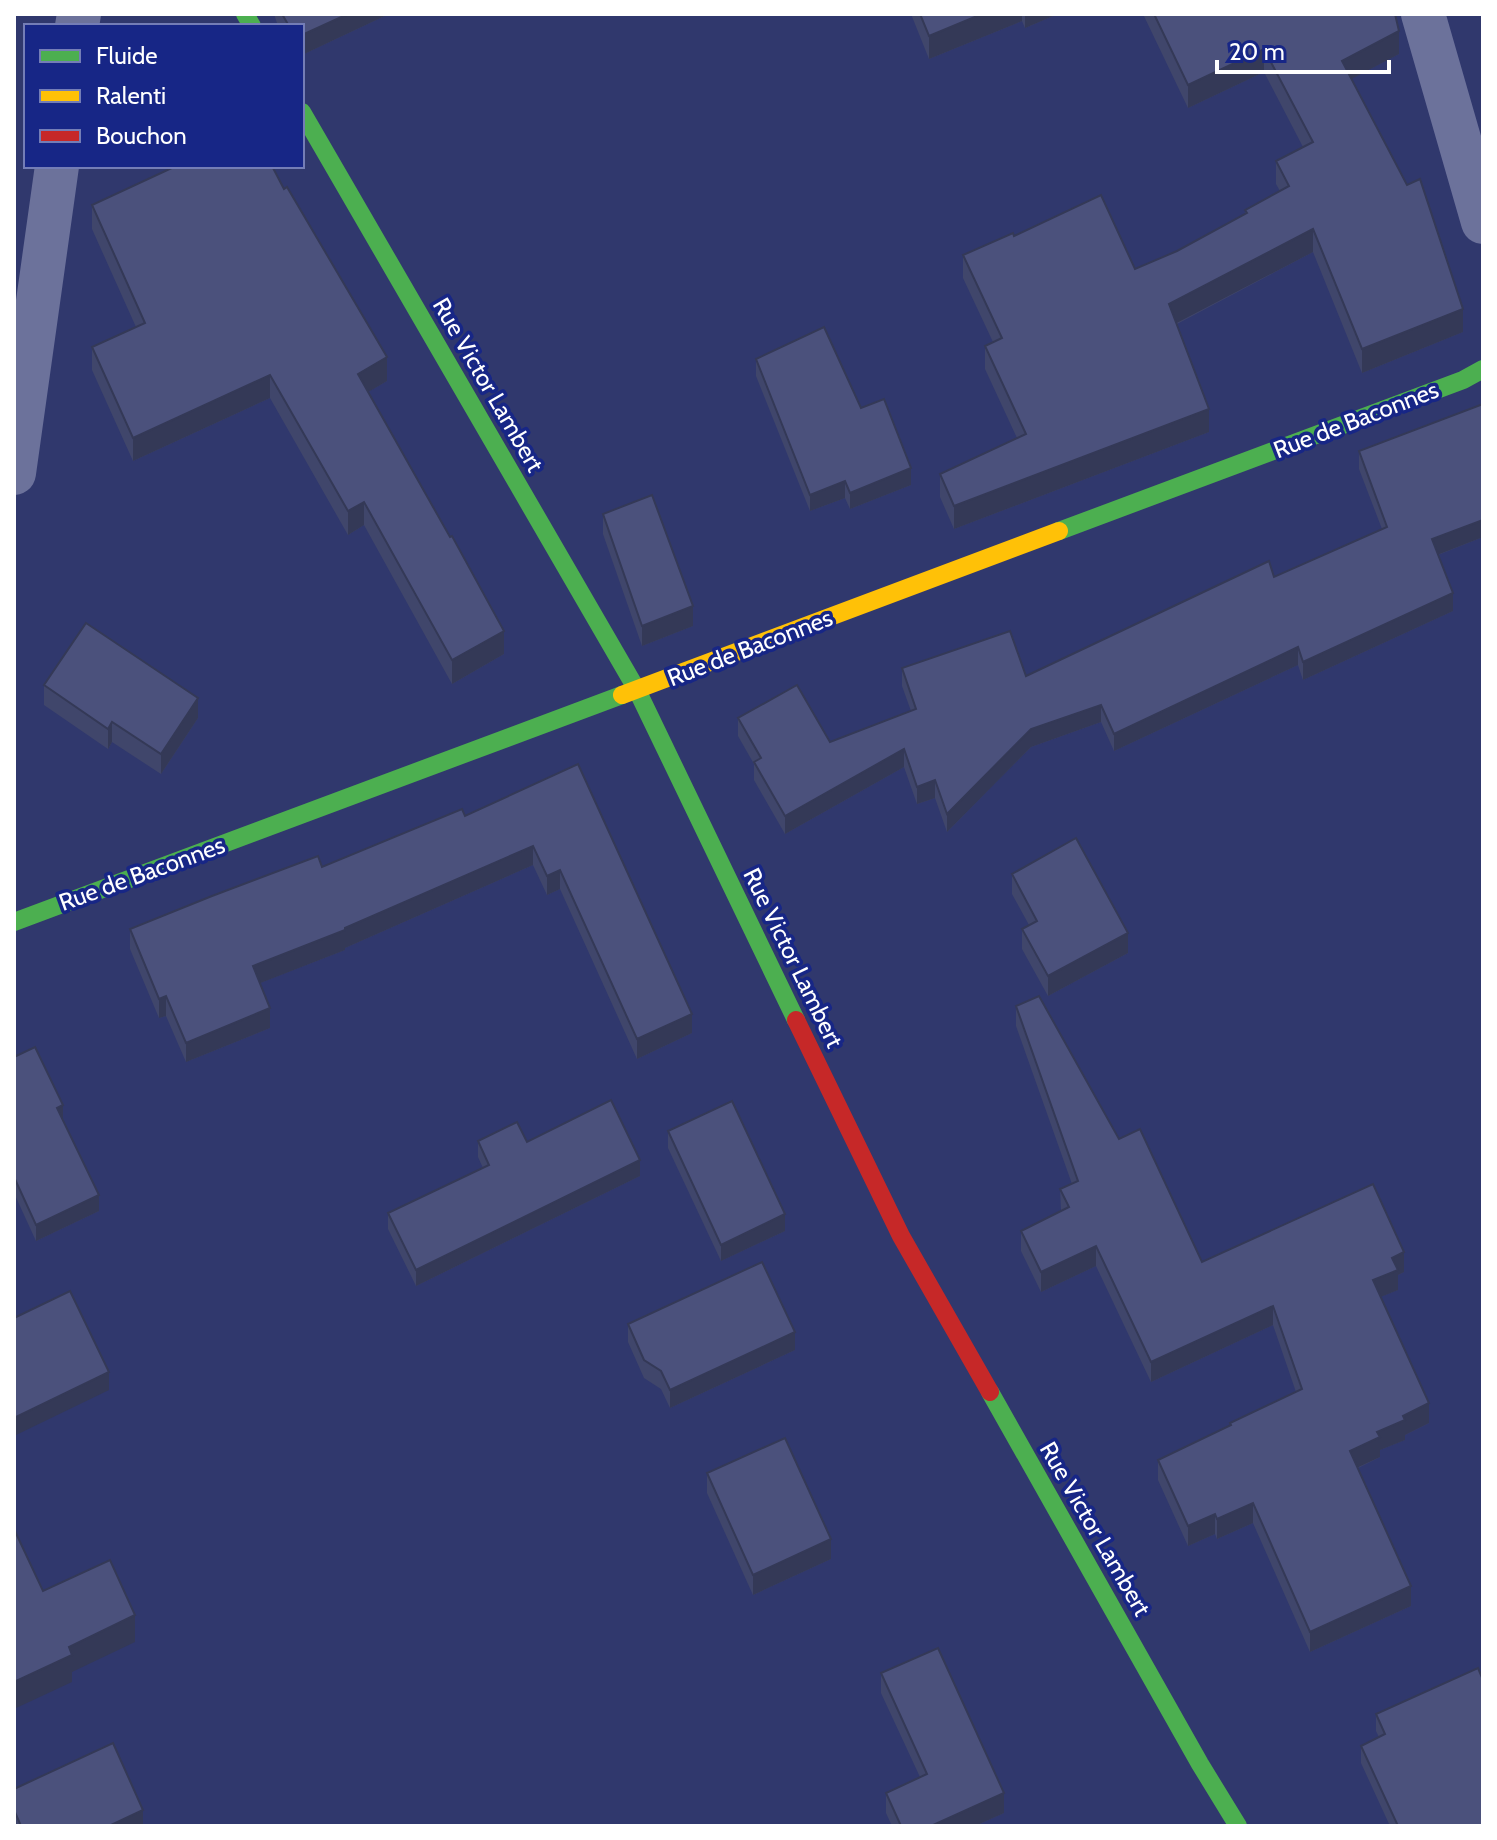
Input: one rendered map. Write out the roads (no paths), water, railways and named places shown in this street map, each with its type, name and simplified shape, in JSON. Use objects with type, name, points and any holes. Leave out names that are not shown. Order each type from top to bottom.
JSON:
[{"type":"street","points":[[1423,14],[1483,222]]},
{"type":"street","name":"Rue Victor Lambert","points":[[304,115],[637,690],[901,1236],[1238,1826]]},
{"type":"street","points":[[14,473],[57,168]]},
{"type":"street","name":"Rue de Baconnes","points":[[14,922],[1463,380],[1483,369]]}]
